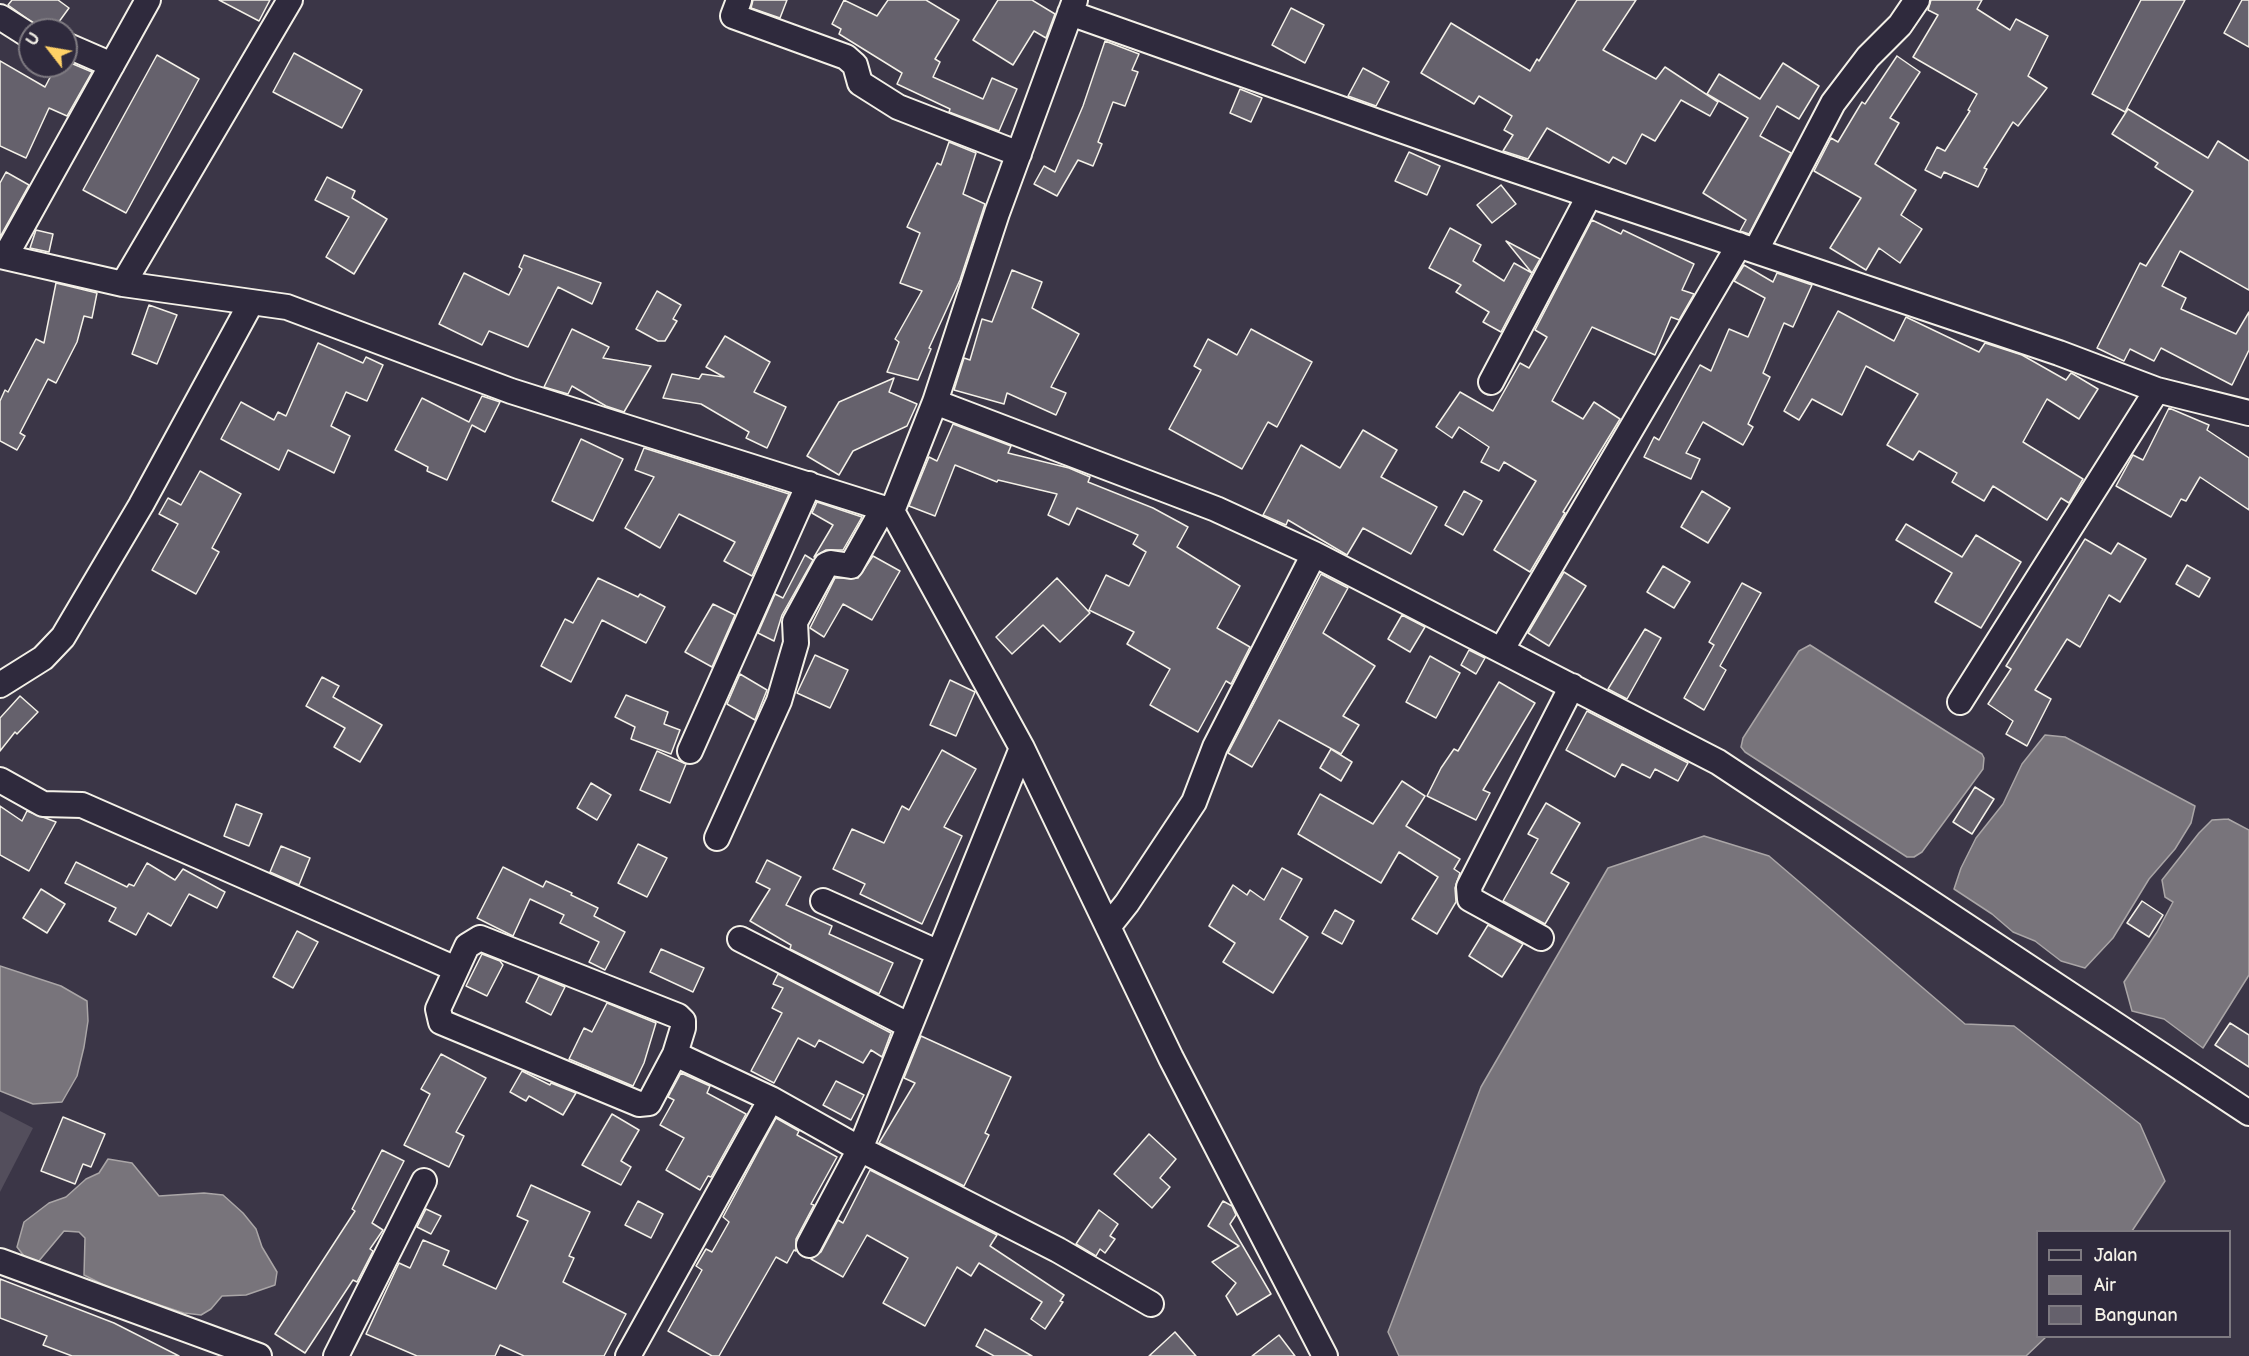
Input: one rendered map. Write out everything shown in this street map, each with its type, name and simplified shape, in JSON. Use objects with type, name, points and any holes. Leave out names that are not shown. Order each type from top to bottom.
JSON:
[{"type":"street","points":[[148,0],[2,256],[123,284],[287,307],[511,391],[790,481],[809,484],[888,510],[1022,748],[1172,1058],[1325,1356]]},
{"type":"street","points":[[123,284],[290,0]]},
{"type":"street","points":[[738,0],[733,15],[846,57],[855,65],[860,83],[898,107],[1019,154]]},
{"type":"street","points":[[1502,650],[1833,103],[1868,57],[1900,25],[1917,0]]},
{"type":"street","points":[[717,838],[779,701],[796,643],[795,621],[826,565],[831,563],[851,566],[888,510],[935,402],[1019,154],[1073,7],[1589,196],[2060,353],[2157,390],[2246,408]]},
{"type":"street","points":[[0,17],[18,28]]},
{"type":"street","points":[[78,50],[112,65]]},
{"type":"street","points":[[1491,382],[1589,196]]},
{"type":"street","points":[[0,685],[43,658],[63,638],[141,505],[251,303]]},
{"type":"street","points":[[1960,702],[2157,390]]},
{"type":"street","points":[[935,402],[1216,508],[1314,554],[1718,762],[2249,1113]]},
{"type":"street","points":[[690,751],[809,484]]},
{"type":"street","points":[[1108,927],[1127,903],[1194,802],[1215,747],[1314,554]]},
{"type":"street","points":[[1541,938],[1470,899],[1469,886],[1572,686]]},
{"type":"street","points":[[809,1245],[860,1149],[908,1025],[1022,748]]},
{"type":"street","points":[[0,780],[42,804],[82,805],[456,969]]},
{"type":"street","points":[[824,901],[939,953]]},
{"type":"street","points":[[480,938],[668,1012],[683,1021],[675,1054],[652,1100],[639,1104],[441,1022],[438,1009],[467,946],[480,938]]},
{"type":"street","points":[[740,939],[908,1025]]},
{"type":"street","points":[[675,1054],[771,1099],[860,1149],[1058,1250],[1151,1304]]},
{"type":"street","points":[[628,1356],[771,1099]]},
{"type":"street","points":[[336,1356],[424,1181]]},
{"type":"street","points":[[0,1261],[259,1356]]},
{"type":"shaded area","points":[[0,1111],[33,1128],[0,1192]]},
{"type":"water","points":[[1810,645],[1982,754],[1984,758],[1983,769],[1922,852],[1914,857],[1907,857],[1745,752],[1741,747],[1743,738],[1799,651]]},
{"type":"water","points":[[2045,735],[2065,737],[2195,806],[2191,823],[2175,849],[2149,879],[2113,938],[2085,968],[2061,961],[2035,941],[2013,932],[1992,914],[1954,889],[1961,868],[1976,838],[2003,804],[2022,764]]},
{"type":"water","points":[[2228,819],[2249,830],[2249,975],[2203,1048],[2164,1019],[2132,1011],[2124,982],[2157,932],[2173,902],[2165,897],[2162,880],[2212,820]]},
{"type":"water","points":[[1704,836],[1769,856],[1965,1024],[2014,1026],[2140,1124],[2165,1181],[2133,1230],[2036,1230],[2036,1338],[2045,1338],[2026,1356],[1399,1356],[1388,1332],[1481,1087],[1608,868]]},
{"type":"water","points":[[0,966],[61,986],[87,1001],[88,1021],[77,1076],[62,1102],[33,1104],[0,1091]]},
{"type":"water","points":[[108,1159],[132,1163],[159,1196],[204,1193],[223,1195],[243,1213],[256,1229],[262,1247],[277,1272],[275,1285],[246,1295],[222,1296],[211,1309],[201,1315],[184,1313],[114,1290],[84,1275],[85,1238],[79,1232],[64,1231],[38,1262],[24,1256],[17,1247],[24,1222],[49,1203],[66,1197],[86,1179],[99,1173]]},
{"type":"building","points":[[12,0],[58,0],[69,8],[62,18],[26,18],[8,5]]},
{"type":"building","points":[[219,0],[270,0],[259,21]]},
{"type":"building","points":[[753,0],[787,0],[780,18],[751,8]]},
{"type":"building","points":[[844,0],[877,16],[888,0],[926,0],[959,20],[935,59],[940,62],[933,77],[983,99],[992,78],[1017,89],[999,131],[949,112],[950,109],[897,84],[902,73],[839,34],[841,29],[832,24]]},
{"type":"building","points":[[998,0],[1032,0],[1055,14],[1046,38],[1034,31],[1013,65],[973,40]]},
{"type":"building","points":[[1577,0],[1636,0],[1603,50],[1656,79],[1665,67],[1718,102],[1710,116],[1681,100],[1655,141],[1642,134],[1626,164],[1613,157],[1609,163],[1547,128],[1528,159],[1503,151],[1513,135],[1504,130],[1512,116],[1479,96],[1474,104],[1421,73],[1451,23],[1530,71],[1537,59],[1539,61]]},
{"type":"building","points":[[1931,0],[1982,0],[1977,9],[2010,30],[2016,19],[2048,36],[2028,76],[2047,88],[2018,126],[2013,122],[1984,168],[1987,169],[1978,187],[1944,172],[1941,178],[1925,170],[1937,147],[1945,151],[1970,111],[1968,110],[1977,94],[1913,57],[1938,15],[1928,10]]},
{"type":"building","points":[[2141,0],[2185,0],[2125,112],[2092,94]]},
{"type":"building","points":[[2242,0],[2249,0],[2249,47],[2224,33]]},
{"type":"building","points":[[1291,8],[1324,25],[1305,63],[1272,45]]},
{"type":"building","points":[[1105,41],[1139,54],[1132,70],[1138,72],[1125,106],[1113,102],[1098,142],[1102,144],[1093,166],[1078,160],[1057,196],[1034,184],[1044,166],[1055,172],[1083,106]]},
{"type":"building","points":[[294,53],[362,90],[342,128],[273,92]]},
{"type":"building","points":[[157,55],[199,79],[126,213],[83,190]]},
{"type":"building","points":[[1897,56],[1920,72],[1890,118],[1899,123],[1875,164],[1916,190],[1901,215],[1922,229],[1900,263],[1879,248],[1866,270],[1830,248],[1861,198],[1814,171],[1831,138],[1838,142],[1862,102],[1865,104]]},
{"type":"building","points":[[0,61],[18,71],[18,78],[29,78],[45,87],[50,78],[78,78],[78,66],[92,72],[67,116],[49,108],[26,158],[0,146]]},
{"type":"building","points":[[1783,63],[1819,86],[1799,119],[1777,106],[1760,136],[1791,153],[1749,234],[1740,231],[1746,220],[1703,193],[1748,118],[1707,94],[1719,74],[1760,99]]},
{"type":"building","points":[[1363,68],[1389,82],[1376,106],[1348,96]]},
{"type":"building","points":[[1240,89],[1262,98],[1251,122],[1230,113]]},
{"type":"building","points":[[2128,109],[2208,158],[2218,141],[2249,161],[2249,290],[2180,251],[2162,286],[2186,298],[2181,309],[2236,334],[2249,312],[2249,350],[2232,385],[2161,348],[2154,361],[2130,349],[2124,361],[2097,348],[2140,263],[2146,266],[2193,191],[2155,167],[2158,163],[2112,134]]},
{"type":"building","points":[[949,142],[976,153],[963,194],[985,204],[960,280],[929,348],[931,349],[918,380],[887,372],[899,342],[895,339],[922,291],[900,283],[920,233],[907,227],[937,163],[941,165]]},
{"type":"building","points":[[1409,152],[1440,166],[1427,195],[1395,181]]},
{"type":"building","points":[[6,172],[29,185],[0,237],[0,183]]},
{"type":"building","points":[[327,177],[355,191],[352,198],[387,219],[354,274],[326,257],[349,217],[315,200]]},
{"type":"building","points":[[1501,185],[1516,204],[1492,223],[1477,205]]},
{"type":"building","points":[[1592,220],[1621,234],[1623,230],[1694,264],[1682,290],[1694,294],[1679,320],[1671,317],[1655,355],[1592,327],[1552,401],[1583,419],[1594,402],[1620,419],[1563,512],[1565,513],[1530,572],[1494,550],[1536,481],[1504,462],[1499,471],[1481,462],[1489,447],[1459,427],[1452,438],[1436,427],[1460,392],[1493,411],[1520,363],[1529,368],[1547,337],[1535,330]]},
{"type":"building","points":[[1450,228],[1481,245],[1473,261],[1504,281],[1514,263],[1532,273],[1501,332],[1483,322],[1489,312],[1456,292],[1461,285],[1429,268]]},
{"type":"building","points":[[36,230],[53,234],[49,252],[30,248]]},
{"type":"building","points":[[1506,241],[1540,259],[1532,273]]},
{"type":"building","points":[[524,255],[601,283],[592,304],[558,287],[528,347],[489,331],[482,345],[439,324],[464,273],[509,295],[522,269],[519,267]]},
{"type":"building","points":[[1744,265],[1773,282],[1777,273],[1812,285],[1793,327],[1784,323],[1763,373],[1770,377],[1748,424],[1753,427],[1743,445],[1703,422],[1686,453],[1700,459],[1691,479],[1644,457],[1654,437],[1659,440],[1700,365],[1711,371],[1729,329],[1748,337],[1765,298],[1734,281]]},
{"type":"building","points":[[1012,270],[1042,282],[1032,308],[1079,334],[1051,387],[1066,393],[1056,415],[1007,393],[1004,404],[954,390],[964,358],[970,360],[982,319],[992,322]]},
{"type":"building","points":[[56,283],[97,293],[92,318],[84,316],[77,342],[56,383],[48,379],[20,433],[25,436],[17,450],[0,441],[0,401],[5,390],[8,392],[36,339],[44,343]]},
{"type":"building","points":[[657,291],[681,305],[673,319],[677,321],[665,341],[658,341],[636,329]]},
{"type":"building","points":[[149,305],[177,315],[157,364],[132,354]]},
{"type":"building","points":[[1838,311],[1894,341],[1906,317],[1979,352],[1985,343],[2022,355],[2066,380],[2071,373],[2098,389],[2079,419],[2047,399],[2023,442],[2083,479],[2069,503],[2061,498],[2047,520],[1993,486],[1984,501],[1952,482],[1957,473],[1919,451],[1913,460],[1887,445],[1918,394],[1866,366],[1842,415],[1812,399],[1799,420],[1784,411]]},
{"type":"building","points":[[572,329],[609,347],[603,358],[651,366],[624,412],[606,406],[572,386],[568,394],[544,387]]},
{"type":"building","points":[[1251,329],[1312,362],[1277,427],[1268,422],[1242,469],[1169,429],[1201,370],[1194,366],[1208,339],[1237,355]]},
{"type":"building","points":[[725,336],[770,362],[754,392],[786,407],[767,448],[746,438],[749,432],[701,404],[663,398],[672,374],[699,379],[702,374],[724,377],[706,367]]},
{"type":"building","points":[[318,343],[363,363],[366,357],[383,365],[367,401],[346,392],[331,426],[350,436],[334,473],[288,450],[279,470],[221,439],[241,402],[274,420],[278,412],[286,416]]},
{"type":"building","points":[[894,378],[889,392],[917,404],[907,426],[853,451],[839,475],[807,456],[839,402]]},
{"type":"building","points":[[482,396],[500,402],[485,432],[472,425],[447,480],[427,471],[428,467],[395,450],[422,398],[469,422]]},
{"type":"building","points":[[2169,408],[2209,425],[2207,430],[2249,458],[2249,510],[2200,477],[2186,501],[2181,499],[2171,517],[2116,486],[2133,455],[2143,460]]},
{"type":"building","points":[[953,424],[1011,446],[1008,453],[1069,468],[1090,477],[1088,482],[1153,508],[1188,527],[1177,547],[1240,586],[1217,628],[1250,647],[1231,684],[1226,681],[1198,732],[1150,705],[1170,669],[1127,644],[1134,632],[1089,610],[1106,575],[1129,586],[1146,552],[1133,544],[1138,535],[1077,508],[1069,525],[1048,515],[1057,494],[998,480],[997,482],[955,465],[935,516],[909,506],[929,457],[937,461]]},
{"type":"building","points":[[1363,430],[1397,450],[1381,477],[1437,507],[1411,554],[1363,528],[1347,555],[1288,520],[1286,525],[1263,515],[1301,445],[1340,468]]},
{"type":"building","points":[[581,439],[623,459],[593,521],[552,501]]},
{"type":"building","points":[[644,448],[789,494],[752,576],[724,561],[735,542],[679,514],[660,548],[625,528],[654,477],[635,470]]},
{"type":"building","points":[[200,471],[241,494],[212,548],[219,552],[196,594],[152,570],[178,524],[159,514],[168,498],[181,505]]},
{"type":"building","points":[[1464,491],[1482,501],[1463,535],[1445,525]]},
{"type":"building","points":[[1702,491],[1730,508],[1708,543],[1681,527]]},
{"type":"building","points":[[817,502],[862,517],[843,550],[826,550],[814,557],[833,525],[812,513]]},
{"type":"building","points":[[1906,524],[1962,557],[1976,535],[2021,562],[1981,628],[1935,602],[1952,573],[1896,540]]},
{"type":"building","points":[[2085,539],[2111,554],[2118,543],[2146,559],[2120,602],[2109,595],[2080,647],[2067,639],[2035,690],[2051,699],[2027,746],[2006,734],[2013,721],[1988,704],[2011,669],[2006,666]]},
{"type":"building","points":[[805,555],[813,560],[782,615],[774,641],[758,633],[775,594],[783,598]]},
{"type":"building","points":[[873,556],[900,571],[872,620],[843,604],[824,637],[810,628],[835,578],[858,578]]},
{"type":"building","points":[[2187,565],[2210,578],[2199,597],[2176,584]]},
{"type":"building","points":[[1663,566],[1690,582],[1674,608],[1647,592]]},
{"type":"building","points":[[1564,572],[1586,586],[1549,646],[1528,633]]},
{"type":"building","points":[[1321,574],[1348,588],[1323,633],[1375,666],[1343,716],[1359,725],[1341,754],[1279,720],[1252,767],[1228,753]]},
{"type":"building","points":[[598,578],[638,597],[640,594],[665,607],[646,643],[602,620],[571,682],[541,666],[565,619],[573,623]]},
{"type":"building","points":[[1057,578],[1090,613],[1060,642],[1043,625],[1012,654],[996,637]]},
{"type":"building","points":[[1742,583],[1761,593],[1720,666],[1726,670],[1704,710],[1684,698],[1714,645],[1709,642]]},
{"type":"building","points":[[713,604],[735,615],[712,667],[685,652]]},
{"type":"building","points":[[1402,615],[1425,627],[1410,652],[1388,639]]},
{"type":"building","points":[[1645,629],[1661,638],[1627,699],[1608,689]]},
{"type":"building","points":[[1469,650],[1485,658],[1476,674],[1461,665]]},
{"type":"building","points":[[815,655],[848,670],[830,708],[797,693]]},
{"type":"building","points":[[1430,656],[1460,673],[1436,718],[1406,702]]},
{"type":"building","points":[[740,674],[767,690],[755,720],[727,704]]},
{"type":"building","points":[[322,677],[339,686],[333,697],[382,725],[360,762],[334,747],[345,728],[306,706]]},
{"type":"building","points":[[950,680],[975,692],[956,736],[930,725]]},
{"type":"building","points":[[1499,682],[1535,703],[1483,790],[1490,793],[1476,820],[1427,796],[1441,768],[1454,749],[1458,751]]},
{"type":"building","points":[[626,695],[668,712],[664,724],[680,730],[671,754],[631,739],[635,727],[615,717]]},
{"type":"building","points":[[20,696],[38,712],[17,734],[15,732],[0,751],[0,718]]},
{"type":"building","points":[[1587,711],[1688,763],[1678,781],[1655,769],[1650,778],[1622,764],[1615,777],[1566,750]]},
{"type":"building","points":[[1331,749],[1352,762],[1341,781],[1320,768]]},
{"type":"building","points":[[942,750],[976,769],[944,827],[962,836],[922,924],[860,894],[865,884],[833,869],[852,829],[884,843],[902,806],[909,810]]},
{"type":"building","points":[[657,751],[686,764],[670,803],[640,790]]},
{"type":"building","points":[[1402,781],[1425,796],[1406,826],[1460,859],[1454,869],[1460,873],[1455,888],[1456,902],[1437,934],[1412,919],[1438,877],[1399,852],[1381,883],[1298,834],[1320,794],[1373,824]]},
{"type":"building","points":[[591,783],[611,795],[597,820],[577,808]]},
{"type":"building","points":[[1975,787],[1994,799],[1972,834],[1953,822]]},
{"type":"building","points":[[1546,803],[1580,823],[1551,873],[1569,883],[1545,924],[1503,901],[1538,839],[1528,834]]},
{"type":"building","points":[[236,804],[262,814],[249,846],[224,836]]},
{"type":"building","points":[[0,806],[22,821],[27,811],[56,822],[29,871],[0,855]]},
{"type":"building","points":[[638,844],[667,858],[647,897],[618,883]]},
{"type":"building","points":[[281,846],[310,858],[299,885],[270,872]]},
{"type":"building","points":[[767,860],[801,877],[786,905],[832,926],[829,934],[893,963],[879,994],[790,949],[791,945],[750,921],[770,889],[756,882]]},
{"type":"building","points":[[76,862],[127,887],[129,884],[134,886],[147,863],[175,880],[183,869],[225,892],[217,908],[189,894],[171,926],[148,913],[136,935],[109,921],[116,908],[65,883]]},
{"type":"building","points":[[503,867],[543,887],[546,881],[572,893],[571,895],[598,908],[594,916],[625,932],[605,970],[589,962],[599,942],[560,923],[564,915],[530,899],[513,936],[477,918]]},
{"type":"building","points":[[1282,868],[1302,879],[1280,919],[1308,937],[1273,993],[1223,962],[1235,943],[1209,926],[1233,885],[1247,895],[1250,890],[1264,900]]},
{"type":"building","points":[[41,889],[65,904],[47,933],[23,918]]},
{"type":"building","points":[[2142,901],[2163,915],[2149,937],[2127,923]]},
{"type":"building","points":[[1335,910],[1354,921],[1342,944],[1322,933]]},
{"type":"building","points":[[1488,925],[1523,944],[1502,977],[1469,956]]},
{"type":"building","points":[[297,931],[318,942],[293,988],[273,977]]},
{"type":"building","points":[[661,949],[704,968],[693,992],[650,972]]},
{"type":"building","points":[[482,954],[500,961],[503,965],[487,996],[466,986]]},
{"type":"building","points":[[778,974],[891,1033],[882,1057],[871,1050],[863,1063],[819,1040],[815,1047],[798,1038],[774,1083],[751,1071],[782,1013],[772,1008],[783,988],[773,984]]},
{"type":"building","points":[[539,976],[565,987],[551,1015],[526,1002]]},
{"type":"building","points":[[607,1003],[656,1023],[644,1063],[633,1086],[569,1059],[584,1028],[592,1032]]},
{"type":"building","points":[[2230,1023],[2249,1035],[2249,1067],[2215,1045]]},
{"type":"building","points":[[921,1036],[1011,1077],[985,1133],[989,1135],[964,1186],[879,1143],[915,1083],[904,1078]]},
{"type":"building","points":[[441,1054],[486,1078],[456,1132],[464,1136],[449,1167],[404,1145],[430,1094],[421,1089]]},
{"type":"building","points":[[522,1071],[550,1085],[551,1083],[576,1093],[563,1115],[529,1096],[526,1101],[510,1092]]},
{"type":"building","points":[[681,1073],[710,1086],[707,1093],[746,1114],[711,1177],[708,1176],[700,1190],[666,1170],[684,1138],[660,1125],[674,1100],[668,1097]]},
{"type":"building","points":[[836,1081],[864,1095],[851,1120],[823,1105]]},
{"type":"building","points":[[612,1114],[639,1130],[621,1161],[631,1167],[621,1185],[582,1165]]},
{"type":"building","points":[[63,1117],[105,1134],[91,1167],[83,1164],[75,1184],[41,1171]]},
{"type":"building","points":[[776,1118],[799,1131],[797,1135],[837,1157],[811,1204],[814,1205],[796,1239],[796,1251],[794,1250],[787,1263],[776,1257],[719,1356],[712,1356],[668,1331],[702,1270],[696,1266],[706,1249],[712,1252],[729,1222],[723,1217]]},
{"type":"building","points":[[1149,1134],[1176,1159],[1160,1178],[1170,1187],[1152,1208],[1114,1174]]},
{"type":"building","points":[[382,1150],[404,1161],[372,1223],[383,1230],[370,1249],[373,1251],[357,1282],[353,1280],[305,1353],[275,1334],[355,1211],[352,1209]]},
{"type":"building","points":[[870,1170],[997,1235],[990,1246],[1064,1295],[1060,1301],[1063,1302],[1045,1329],[1031,1319],[1042,1302],[979,1263],[971,1276],[957,1267],[925,1326],[883,1303],[908,1258],[867,1235],[843,1277],[811,1259],[821,1252],[838,1220],[843,1223]]},
{"type":"building","points":[[531,1185],[590,1212],[569,1256],[574,1258],[563,1282],[626,1314],[604,1356],[524,1356],[500,1345],[495,1356],[417,1356],[366,1334],[399,1263],[410,1268],[423,1240],[449,1251],[443,1265],[496,1289],[528,1221],[517,1216]]},
{"type":"building","points":[[638,1201],[663,1214],[651,1238],[625,1225]]},
{"type":"building","points":[[1223,1201],[1232,1206],[1236,1215],[1230,1224],[1271,1294],[1237,1315],[1226,1296],[1236,1283],[1212,1262],[1239,1246],[1208,1226]]},
{"type":"building","points":[[426,1209],[441,1216],[431,1234],[417,1227]]},
{"type":"building","points":[[1099,1210],[1118,1224],[1110,1236],[1115,1239],[1105,1253],[1100,1249],[1096,1256],[1076,1244]]},
{"type":"building","points":[[0,1279],[114,1323],[179,1356],[72,1356],[43,1345],[47,1336],[0,1318]]},
{"type":"building","points":[[985,1329],[1032,1356],[994,1356],[976,1346]]},
{"type":"building","points":[[1175,1332],[1196,1356],[1149,1356]]},
{"type":"building","points":[[1279,1335],[1295,1356],[1252,1356]]}]
